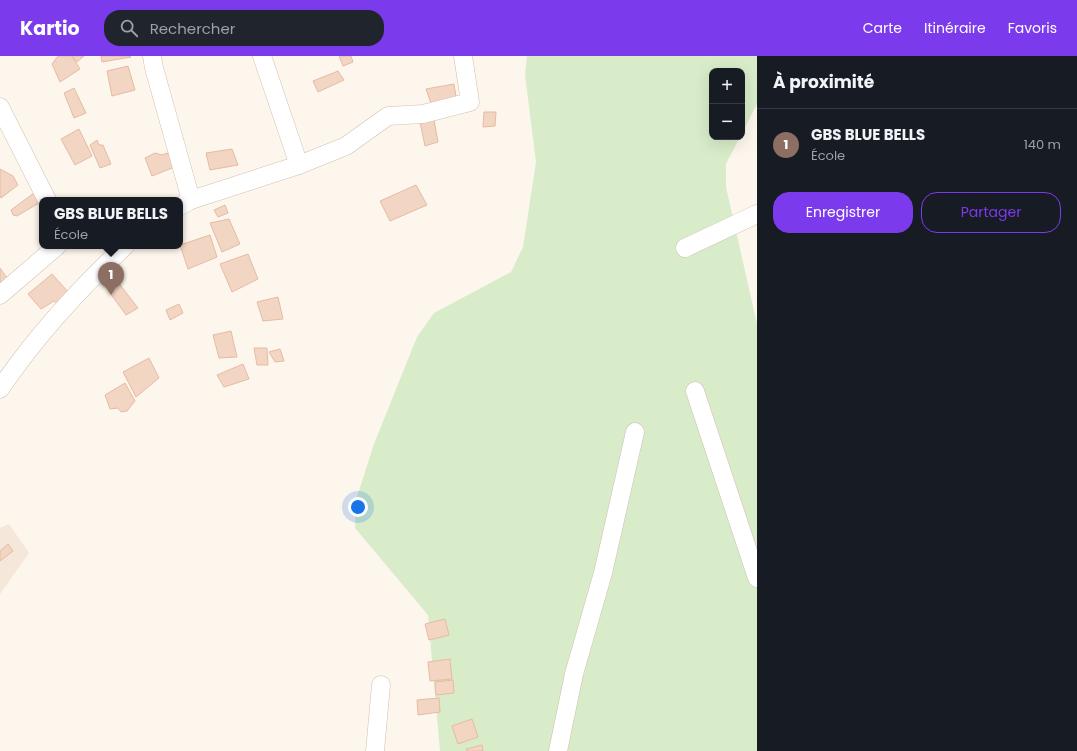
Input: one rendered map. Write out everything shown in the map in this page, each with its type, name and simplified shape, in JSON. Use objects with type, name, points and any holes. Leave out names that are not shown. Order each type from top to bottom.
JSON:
[{"type":"street","points":[[152,56],[185,203],[299,165],[346,146],[388,116],[423,114],[470,102],[462,56]]},
{"type":"street","points":[[262,56],[299,165]]},
{"type":"street","points":[[0,108],[45,197]]},
{"type":"street","points":[[684,248],[757,214]]},
{"type":"street","points":[[0,295],[54,249]]},
{"type":"street","points":[[0,389],[37,338],[67,304],[122,249]]},
{"type":"street","points":[[694,391],[757,578]]},
{"type":"street","points":[[558,751],[574,674],[603,573],[635,432]]},
{"type":"street","points":[[375,751],[381,686]]},
{"type":"shaded area","points":[[9,524],[29,553],[0,594],[0,528]]},
{"type":"green space","points":[[527,56],[757,56],[757,104],[745,127],[745,68],[709,68],[709,140],[738,140],[726,164],[726,187],[757,324],[757,751],[440,751],[428,615],[355,528],[356,500],[374,444],[417,337],[434,313],[511,272],[523,247],[536,162],[525,75]]},
{"type":"building","points":[[58,56],[72,56],[80,69],[60,82],[52,64]]},
{"type":"building","points":[[72,56],[84,56],[77,62]]},
{"type":"building","points":[[101,56],[130,56],[131,57],[102,62]]},
{"type":"building","points":[[339,56],[351,56],[353,62],[343,66]]},
{"type":"building","points":[[128,66],[135,90],[112,96],[107,71]]},
{"type":"building","points":[[338,71],[344,80],[318,92],[313,81]]},
{"type":"building","points":[[454,84],[457,103],[432,106],[426,89]]},
{"type":"building","points":[[74,88],[86,113],[74,118],[64,93]]},
{"type":"building","points":[[484,112],[496,112],[495,126],[483,127]]},
{"type":"building","points":[[434,120],[438,142],[425,146],[420,122]]},
{"type":"building","points":[[79,129],[92,156],[75,165],[61,139]]},
{"type":"building","points":[[97,140],[99,145],[103,145],[111,164],[100,168],[90,145]]},
{"type":"building","points":[[232,149],[238,165],[210,170],[206,153]]},
{"type":"building","points":[[155,153],[162,155],[167,153],[177,166],[152,176],[145,158]]},
{"type":"building","points":[[0,169],[13,176],[18,185],[1,198],[0,196]]},
{"type":"building","points":[[416,185],[427,205],[390,221],[380,201]]},
{"type":"building","points":[[34,193],[39,203],[17,216],[13,215],[11,210]]},
{"type":"building","points":[[225,205],[228,213],[218,217],[214,210]]},
{"type":"building","points":[[229,219],[240,244],[222,252],[210,223]]},
{"type":"building","points":[[210,235],[217,257],[188,269],[181,249],[183,249],[183,244]]},
{"type":"building","points":[[248,254],[258,279],[232,292],[220,264]]},
{"type":"building","points":[[0,268],[10,282],[0,292]]},
{"type":"building","points":[[52,274],[70,294],[60,305],[54,301],[41,309],[28,294]]},
{"type":"building","points":[[114,277],[138,308],[126,315],[105,286]]},
{"type":"building","points":[[278,297],[283,319],[263,321],[257,302]]},
{"type":"building","points":[[179,304],[183,313],[170,320],[166,310]]},
{"type":"building","points":[[231,331],[237,357],[219,358],[213,335]]},
{"type":"building","points":[[254,348],[267,348],[268,365],[257,365]]},
{"type":"building","points":[[280,349],[284,361],[275,362],[269,352]]},
{"type":"building","points":[[149,358],[159,378],[136,397],[123,372]]},
{"type":"building","points":[[243,364],[249,379],[224,387],[217,375]]},
{"type":"building","points":[[125,383],[135,401],[127,411],[121,412],[118,408],[110,409],[105,395]]},
{"type":"building","points":[[8,544],[13,551],[0,561],[0,551]]},
{"type":"building","points":[[445,619],[449,635],[429,640],[425,624]]},
{"type":"building","points":[[450,659],[452,679],[430,681],[428,662]]},
{"type":"building","points":[[453,680],[454,693],[436,695],[435,682]]},
{"type":"building","points":[[439,698],[440,712],[418,715],[417,700]]},
{"type":"building","points":[[472,719],[478,737],[458,744],[452,726]]},
{"type":"building","points":[[482,745],[483,751],[467,751],[466,749]]},
{"type":"place","name":"GBS BLUE BELLS","points":[[111,295]]}]
